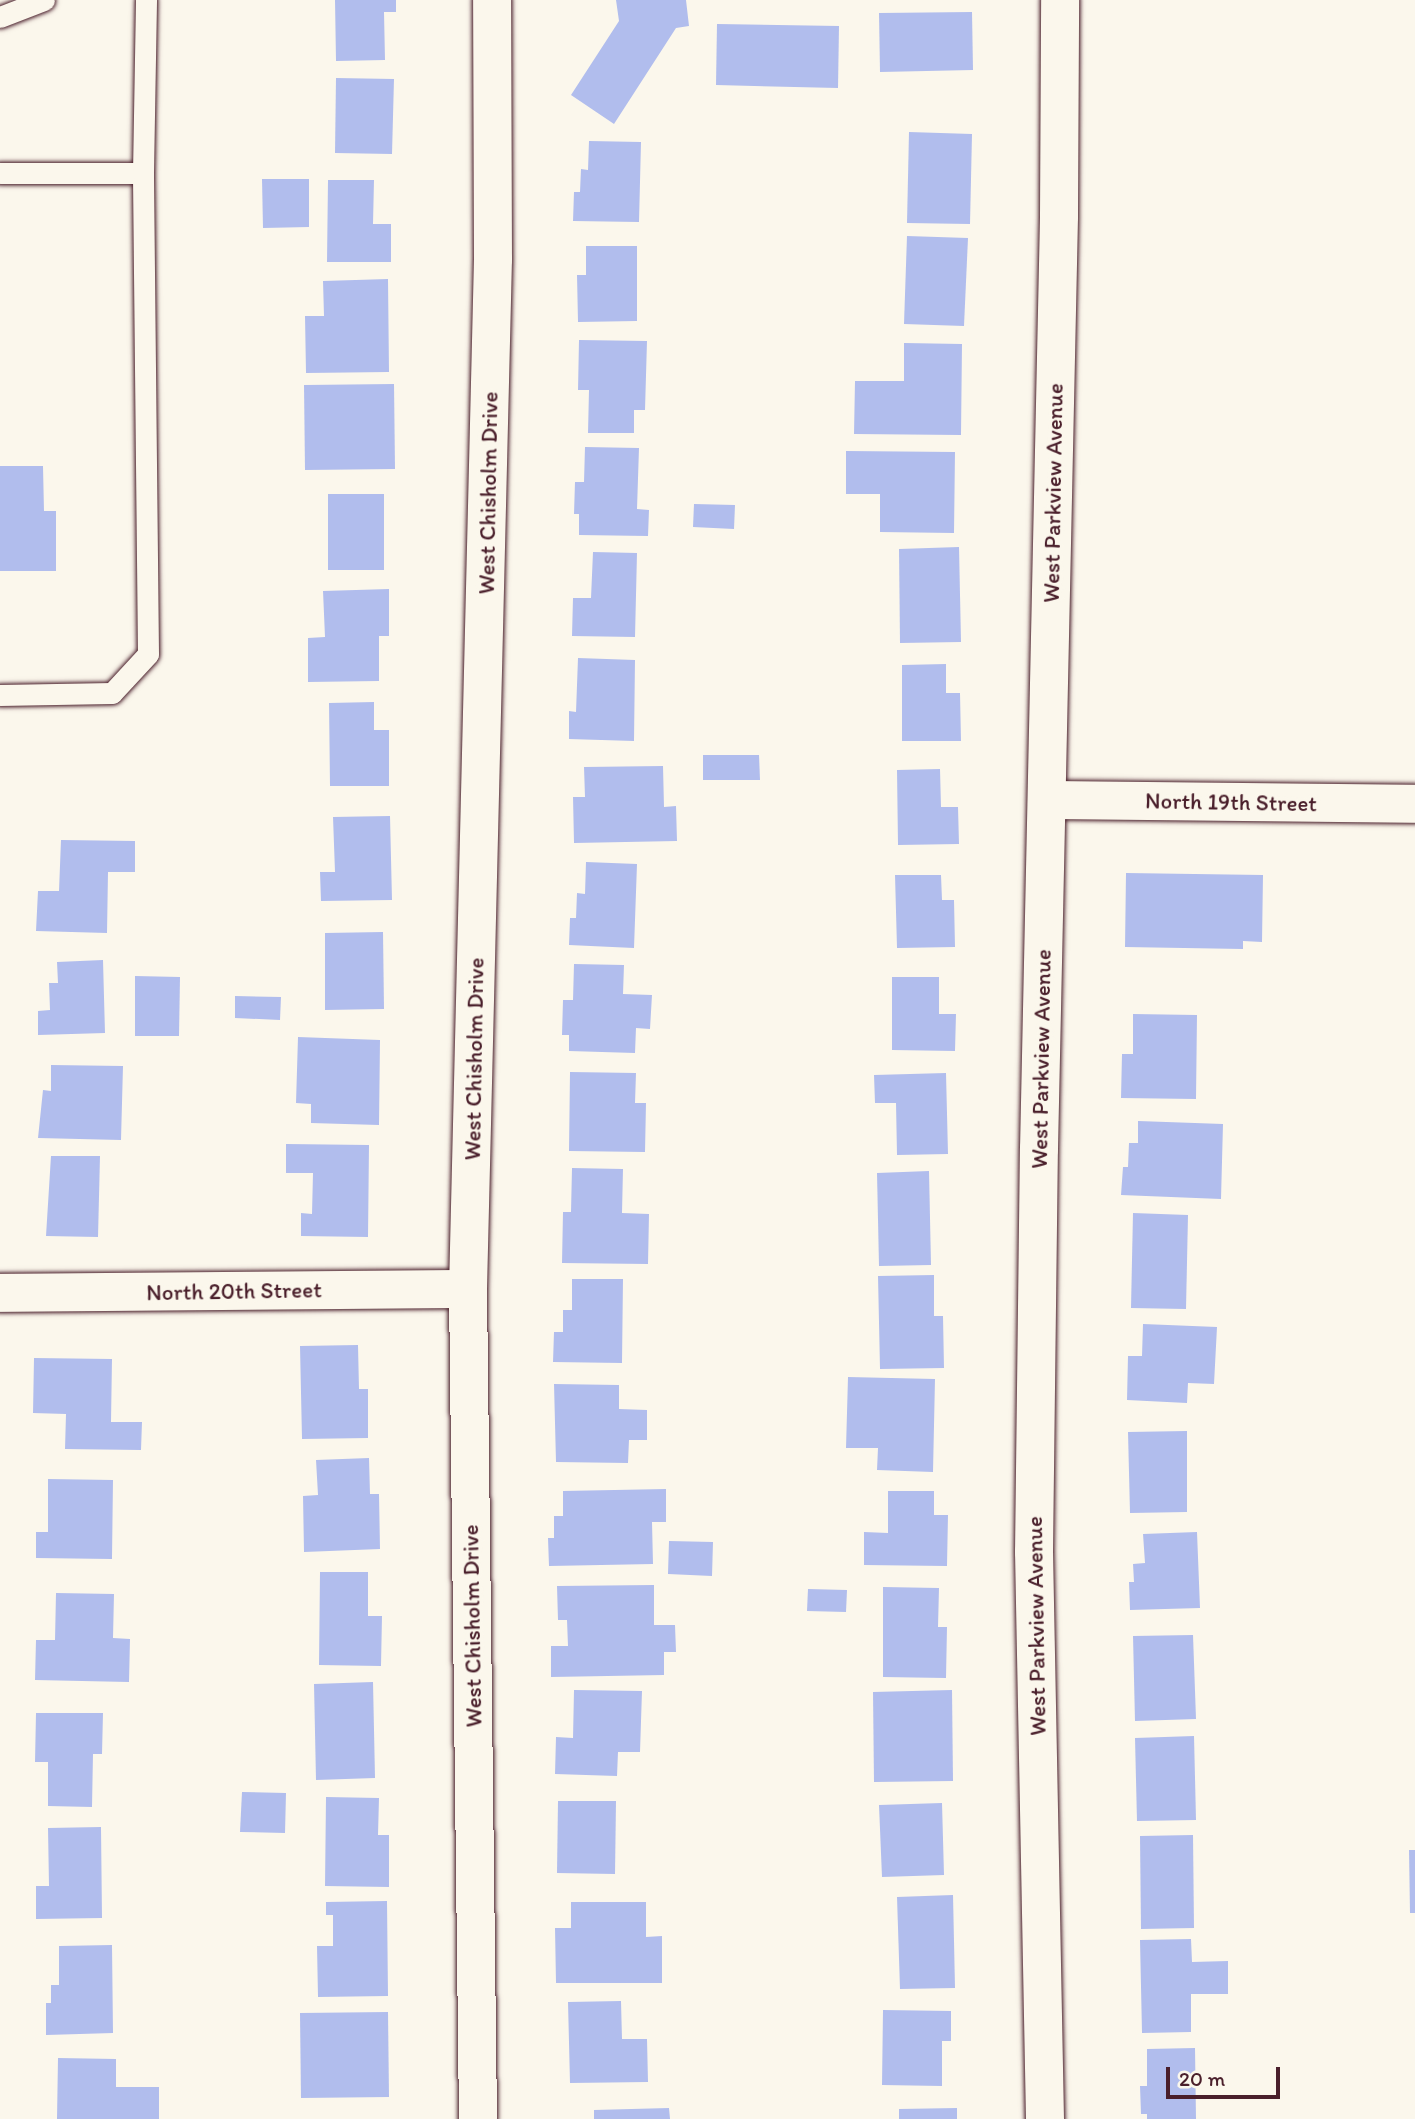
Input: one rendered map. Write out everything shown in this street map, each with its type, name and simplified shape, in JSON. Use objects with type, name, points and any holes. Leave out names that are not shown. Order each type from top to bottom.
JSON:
[{"type":"street","name":"West Chisholm Drive","points":[[478,2119],[468,1289],[494,259],[492,0]]},
{"type":"street","name":"West Parkview Avenue","points":[[1045,2119],[1034,1552],[1059,216],[1060,0]]},
{"type":"street","name":"North 19th Street","points":[[1047,800],[1415,804]]},
{"type":"street","name":"North 20th Street","points":[[0,1293],[468,1289]]},
{"type":"lane","points":[[0,17],[44,0]]},
{"type":"lane","points":[[0,695],[112,693],[148,654],[143,173],[146,0]]},
{"type":"lane","points":[[0,173],[143,173]]},
{"type":"building","points":[[335,0],[396,0],[396,12],[384,12],[385,60],[336,61]]},
{"type":"building","points":[[616,0],[686,0],[689,26],[676,28],[614,124],[571,95],[619,21]]},
{"type":"building","points":[[972,12],[973,70],[880,72],[879,13]]},
{"type":"building","points":[[717,24],[839,26],[838,88],[716,85]]},
{"type":"building","points":[[336,78],[394,79],[392,154],[335,153]]},
{"type":"building","points":[[909,132],[972,134],[970,224],[907,223]]},
{"type":"building","points":[[589,141],[641,142],[639,222],[573,221],[574,192],[580,192],[581,169],[588,170]]},
{"type":"building","points":[[262,179],[309,179],[309,227],[263,228]]},
{"type":"building","points":[[328,180],[374,180],[373,224],[391,224],[391,262],[327,262]]},
{"type":"building","points":[[907,236],[968,238],[964,326],[904,324]]},
{"type":"building","points":[[586,246],[637,246],[637,321],[578,322],[577,275],[586,275]]},
{"type":"building","points":[[388,279],[389,372],[306,373],[305,316],[324,316],[323,281]]},
{"type":"building","points":[[579,340],[647,341],[645,410],[634,410],[634,433],[588,433],[589,390],[578,390]]},
{"type":"building","points":[[904,343],[962,344],[961,435],[854,434],[855,381],[904,381]]},
{"type":"building","points":[[394,384],[395,469],[305,470],[304,385]]},
{"type":"building","points":[[585,447],[639,448],[637,509],[649,510],[648,536],[579,535],[579,514],[574,514],[575,482],[584,482]]},
{"type":"building","points":[[846,451],[955,452],[954,533],[880,532],[880,494],[846,494]]},
{"type":"building","points":[[0,466],[43,466],[44,511],[56,511],[56,571],[0,571]]},
{"type":"building","points":[[328,494],[384,494],[384,570],[328,570]]},
{"type":"building","points":[[694,504],[735,505],[734,529],[693,527]]},
{"type":"building","points":[[959,547],[961,642],[900,643],[899,549]]},
{"type":"building","points":[[593,552],[637,553],[635,637],[572,636],[573,598],[591,598]]},
{"type":"building","points":[[389,589],[389,636],[379,636],[379,681],[308,682],[308,638],[325,637],[323,591]]},
{"type":"building","points":[[578,658],[635,660],[634,741],[569,739],[569,711],[576,712]]},
{"type":"building","points":[[946,664],[946,693],[960,693],[961,741],[902,741],[902,665]]},
{"type":"building","points":[[374,702],[374,730],[389,730],[389,786],[330,786],[329,703]]},
{"type":"building","points":[[703,755],[759,755],[760,780],[703,780]]},
{"type":"building","points":[[663,766],[664,807],[676,806],[677,841],[574,843],[573,797],[585,797],[584,767]]},
{"type":"building","points":[[940,769],[941,807],[958,807],[959,844],[898,845],[897,770]]},
{"type":"building","points":[[390,816],[392,900],[321,901],[320,872],[335,872],[333,817]]},
{"type":"building","points":[[61,840],[135,841],[135,872],[108,872],[107,933],[36,931],[38,891],[59,891]]},
{"type":"building","points":[[586,862],[637,864],[634,948],[569,945],[570,918],[576,918],[577,893],[585,894]]},
{"type":"building","points":[[1126,873],[1263,875],[1262,942],[1243,941],[1243,949],[1125,947]]},
{"type":"building","points":[[895,875],[941,875],[942,900],[954,900],[955,947],[897,948]]},
{"type":"building","points":[[383,932],[384,1009],[325,1010],[325,933]]},
{"type":"building","points":[[103,960],[105,1033],[38,1035],[38,1011],[50,1010],[49,983],[58,983],[57,962]]},
{"type":"building","points":[[574,964],[624,965],[623,994],[652,995],[650,1029],[636,1028],[635,1053],[569,1051],[569,1035],[562,1035],[563,1000],[573,1000]]},
{"type":"building","points":[[135,976],[180,977],[179,1036],[135,1036]]},
{"type":"building","points":[[892,977],[939,977],[939,1014],[956,1014],[955,1051],[892,1050]]},
{"type":"building","points":[[235,996],[281,997],[280,1020],[235,1018]]},
{"type":"building","points":[[1133,1014],[1197,1015],[1196,1099],[1121,1098],[1122,1054],[1133,1054]]},
{"type":"building","points":[[298,1037],[380,1040],[379,1125],[311,1123],[311,1104],[296,1103]]},
{"type":"building","points":[[51,1065],[123,1066],[121,1140],[38,1138],[43,1090],[51,1091]]},
{"type":"building","points":[[570,1072],[636,1073],[635,1103],[646,1103],[645,1152],[569,1151]]},
{"type":"building","points":[[946,1073],[948,1154],[897,1155],[896,1103],[875,1103],[874,1075]]},
{"type":"building","points":[[1138,1121],[1223,1124],[1221,1199],[1121,1195],[1123,1167],[1128,1167],[1129,1143],[1138,1143]]},
{"type":"building","points":[[286,1144],[369,1145],[368,1237],[301,1236],[301,1213],[312,1214],[313,1173],[286,1173]]},
{"type":"building","points":[[51,1156],[100,1156],[98,1237],[46,1236]]},
{"type":"building","points":[[572,1168],[623,1169],[622,1213],[649,1214],[648,1264],[562,1263],[563,1212],[571,1212]]},
{"type":"building","points":[[929,1171],[931,1265],[879,1266],[877,1173]]},
{"type":"building","points":[[1133,1213],[1188,1215],[1186,1309],[1131,1308]]},
{"type":"building","points":[[934,1275],[934,1316],[943,1316],[944,1368],[880,1369],[878,1276]]},
{"type":"building","points":[[572,1279],[623,1279],[622,1363],[553,1362],[554,1332],[563,1332],[563,1310],[572,1310]]},
{"type":"building","points":[[1143,1324],[1217,1327],[1214,1384],[1188,1383],[1187,1403],[1127,1400],[1128,1356],[1142,1356]]},
{"type":"building","points":[[358,1345],[359,1389],[368,1389],[368,1438],[302,1439],[300,1346]]},
{"type":"building","points":[[34,1358],[112,1359],[111,1422],[142,1422],[141,1450],[65,1449],[66,1414],[33,1413]]},
{"type":"building","points":[[848,1377],[935,1379],[933,1472],[877,1470],[878,1448],[846,1448]]},
{"type":"building","points":[[554,1384],[619,1385],[619,1409],[647,1410],[647,1440],[629,1440],[628,1463],[556,1462]]},
{"type":"building","points":[[1187,1431],[1187,1512],[1130,1513],[1128,1432]]},
{"type":"building","points":[[369,1458],[370,1494],[379,1494],[380,1549],[304,1552],[303,1496],[318,1495],[316,1460]]},
{"type":"building","points":[[48,1479],[113,1480],[112,1559],[36,1558],[36,1532],[48,1532]]},
{"type":"building","points":[[666,1489],[666,1522],[652,1522],[653,1564],[549,1566],[548,1538],[554,1538],[554,1516],[563,1516],[563,1491]]},
{"type":"building","points":[[888,1491],[934,1491],[934,1515],[948,1515],[947,1566],[864,1565],[864,1532],[888,1533]]},
{"type":"building","points":[[1197,1532],[1200,1608],[1130,1610],[1129,1582],[1134,1582],[1133,1564],[1145,1563],[1143,1534]]},
{"type":"building","points":[[669,1541],[713,1542],[712,1576],[668,1574]]},
{"type":"building","points":[[320,1572],[368,1572],[368,1616],[382,1616],[381,1666],[319,1665]]},
{"type":"building","points":[[654,1585],[654,1625],[675,1625],[676,1652],[664,1652],[664,1675],[551,1677],[551,1646],[568,1646],[567,1620],[558,1620],[557,1586]]},
{"type":"building","points":[[883,1587],[939,1588],[938,1627],[947,1627],[946,1678],[883,1677]]},
{"type":"building","points":[[808,1589],[847,1590],[846,1612],[807,1611]]},
{"type":"building","points":[[56,1593],[114,1594],[113,1638],[130,1639],[129,1682],[35,1680],[36,1640],[55,1640]]},
{"type":"building","points":[[1193,1635],[1196,1719],[1135,1721],[1133,1636]]},
{"type":"building","points":[[373,1682],[375,1778],[316,1780],[314,1684]]},
{"type":"building","points":[[574,1690],[642,1691],[640,1752],[618,1752],[617,1776],[555,1774],[556,1737],[573,1738]]},
{"type":"building","points":[[952,1690],[953,1781],[874,1782],[873,1692]]},
{"type":"building","points":[[36,1713],[103,1713],[102,1754],[93,1754],[92,1807],[48,1806],[48,1762],[35,1762]]},
{"type":"building","points":[[1194,1736],[1196,1820],[1137,1821],[1135,1738]]},
{"type":"building","points":[[242,1792],[286,1793],[285,1833],[240,1832]]},
{"type":"building","points":[[326,1797],[379,1798],[378,1835],[389,1835],[389,1887],[325,1886]]},
{"type":"building","points":[[558,1801],[616,1801],[615,1874],[557,1873]]},
{"type":"building","points":[[942,1803],[944,1875],[882,1877],[879,1805]]},
{"type":"building","points":[[101,1827],[102,1918],[36,1919],[36,1886],[49,1886],[48,1828]]},
{"type":"building","points":[[1193,1835],[1194,1928],[1141,1929],[1140,1836]]},
{"type":"building","points":[[1409,1850],[1415,1850],[1415,1913],[1410,1913]]},
{"type":"building","points":[[953,1895],[955,1988],[900,1989],[897,1897]]},
{"type":"building","points":[[387,1901],[388,1996],[318,1997],[317,1946],[333,1946],[333,1915],[326,1915],[326,1902]]},
{"type":"building","points":[[571,1902],[646,1902],[646,1937],[662,1936],[662,1983],[556,1983],[555,1928],[571,1928]]},
{"type":"building","points":[[1191,1939],[1192,1962],[1228,1961],[1228,1994],[1191,1994],[1191,2032],[1142,2033],[1140,1940]]},
{"type":"building","points":[[112,1945],[113,2033],[46,2035],[46,2003],[51,2003],[51,1985],[59,1985],[59,1946]]},
{"type":"building","points":[[621,2001],[622,2039],[647,2039],[648,2082],[570,2083],[568,2002]]},
{"type":"building","points":[[883,2010],[951,2011],[951,2041],[942,2041],[942,2086],[882,2085]]},
{"type":"building","points":[[388,2012],[389,2097],[301,2098],[300,2013]]},
{"type":"building","points":[[1195,2048],[1196,2119],[1147,2119],[1147,2114],[1141,2114],[1140,2086],[1147,2086],[1147,2049]]},
{"type":"building","points":[[58,2058],[116,2059],[116,2087],[159,2087],[159,2119],[57,2119]]},
{"type":"building","points":[[669,2108],[670,2119],[594,2119],[594,2110]]},
{"type":"building","points":[[957,2108],[957,2119],[899,2119],[899,2109]]}]
